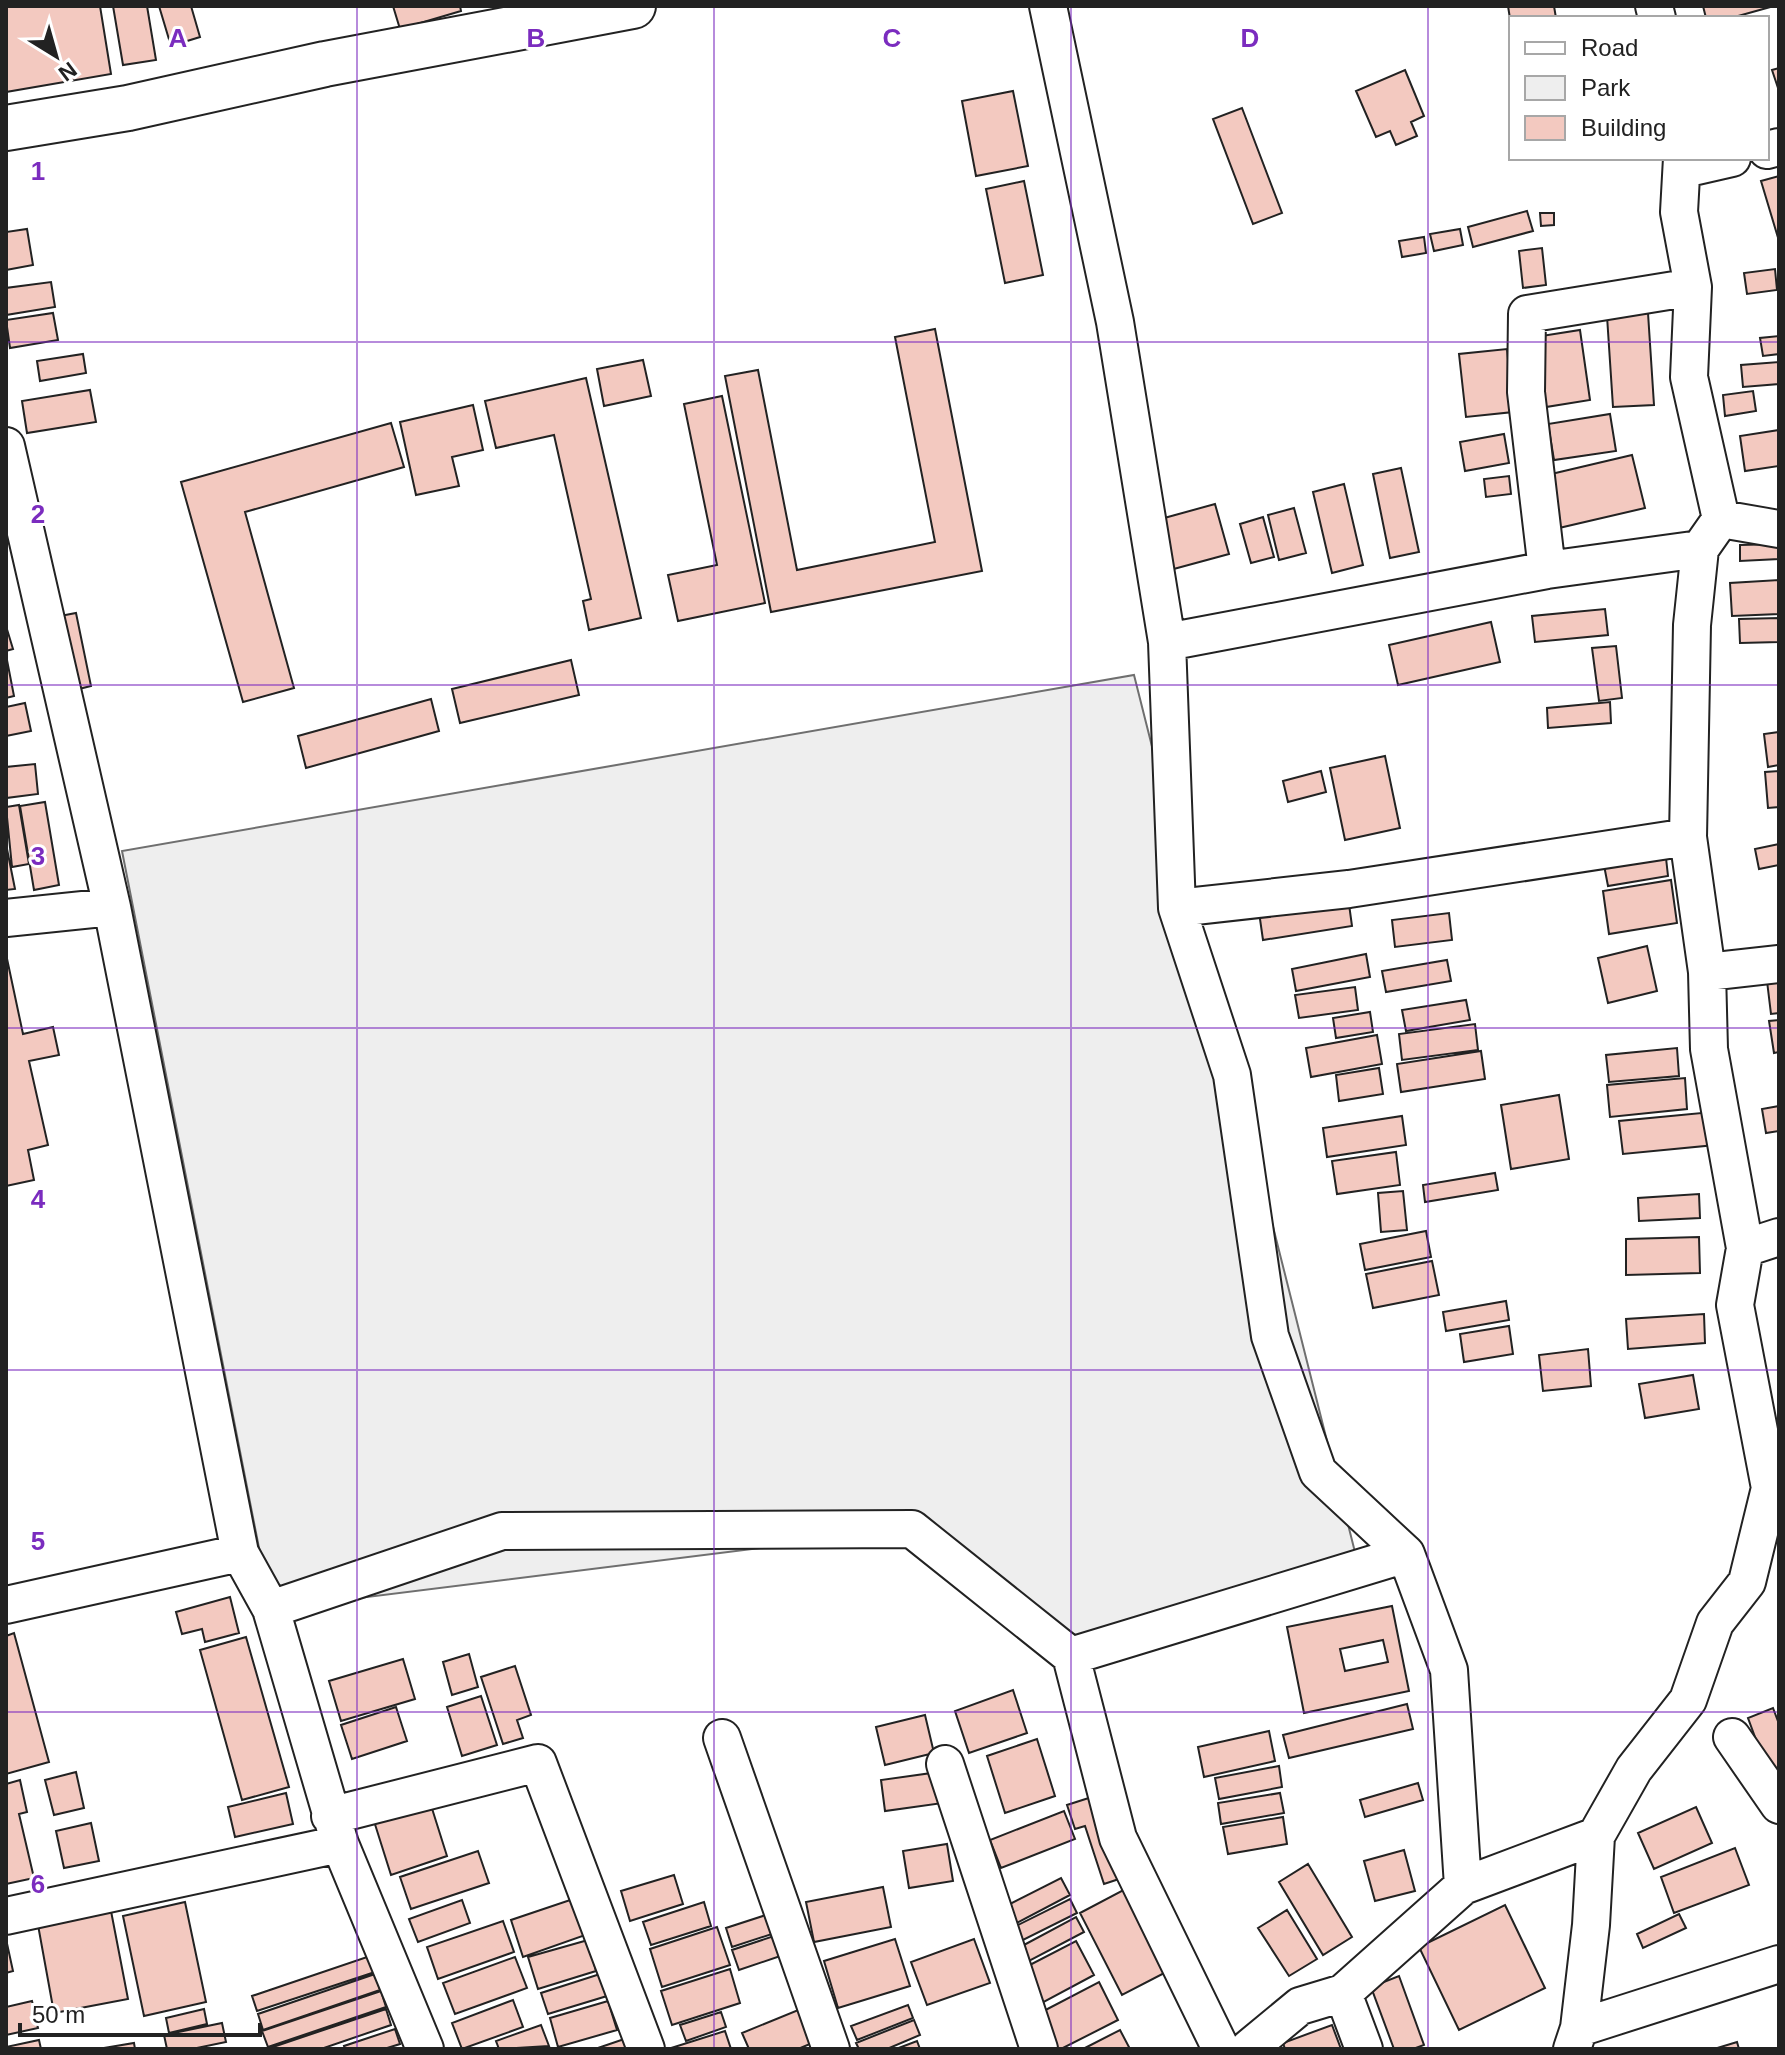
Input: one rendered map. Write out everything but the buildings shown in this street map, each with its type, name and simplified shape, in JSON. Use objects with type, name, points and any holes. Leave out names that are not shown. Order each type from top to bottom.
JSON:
[{"type":"main road","points":[[6,128],[128,108],[325,64],[633,6]]},
{"type":"street","points":[[1048,6],[1115,322],[1167,642],[1177,908],[1232,1075],[1270,1336],[1318,1472],[1406,1554],[1449,1670],[1463,1886]]},
{"type":"street","points":[[1712,160],[1683,163],[1679,212],[1693,287],[1689,377],[1721,519],[1700,549],[1692,625],[1688,837],[1707,972],[1709,1049],[1745,1248],[1735,1305],[1770,1488],[1747,1582],[1715,1623],[1688,1700],[1634,1769],[1596,1836],[1575,2038],[1779,1964]]},
{"type":"street","points":[[1547,570],[1526,392],[1527,314],[1693,287]]},
{"type":"street","points":[[6,446],[112,907],[240,1553],[271,1609],[335,1830],[425,2049]]},
{"type":"street","points":[[1721,519],[1779,529]]},
{"type":"street","points":[[1167,642],[1547,570],[1700,549]]},
{"type":"street","points":[[1177,908],[1349,889],[1688,837]]},
{"type":"street","points":[[6,918],[112,907]]},
{"type":"street","points":[[1707,972],[1779,964]]},
{"type":"street","points":[[1745,1248],[1779,1237]]},
{"type":"street","points":[[271,1609],[502,1531],[912,1529],[1071,1656],[1118,1838],[1221,2049]]},
{"type":"street","points":[[6,1605],[240,1553]]},
{"type":"street","points":[[1071,1656],[1406,1554]]},
{"type":"street","points":[[1732,1737],[1779,1805]]},
{"type":"street","points":[[722,1738],[831,2049]]},
{"type":"street","points":[[6,1916],[335,1830],[538,1763],[646,2049]]},
{"type":"street","points":[[945,1764],[1039,2049]]},
{"type":"street","points":[[1248,2049],[1300,2006],[1343,1993],[1463,1886],[1596,1836]]},
{"type":"street","points":[[1343,1993],[1364,2049]]},
{"type":"green space","points":[[1134,675],[1359,1568],[1071,1656],[912,1529],[271,1609],[122,851]]}]
